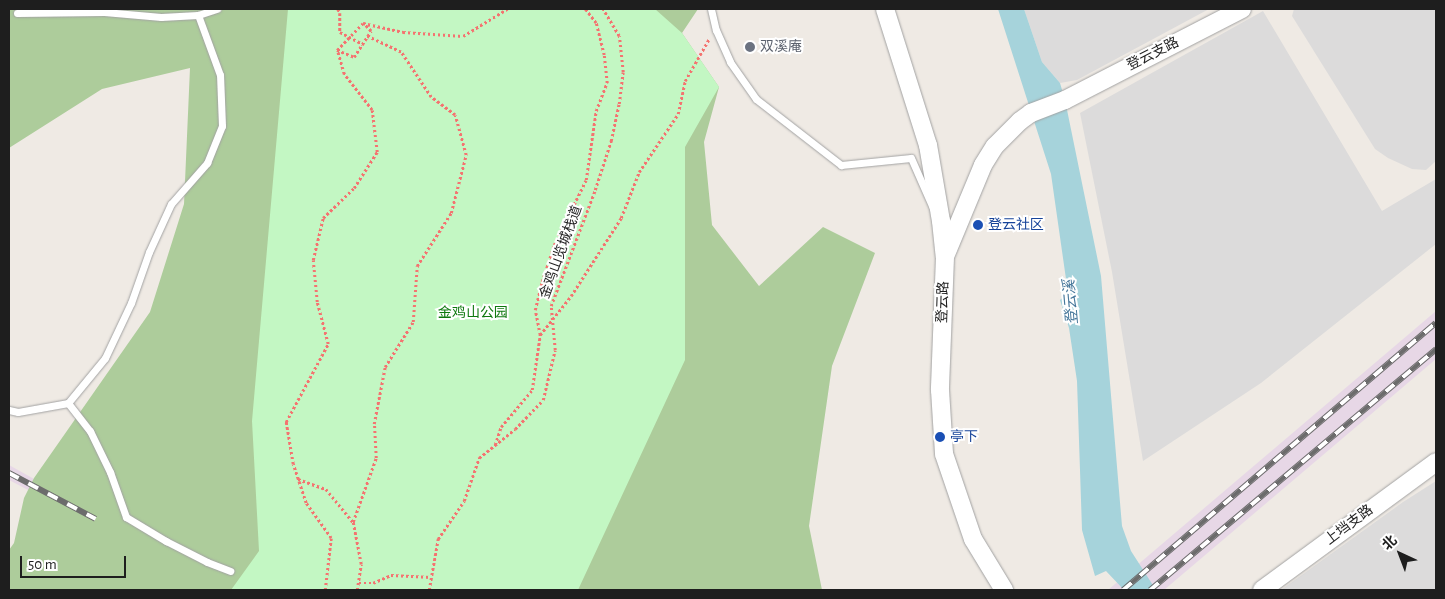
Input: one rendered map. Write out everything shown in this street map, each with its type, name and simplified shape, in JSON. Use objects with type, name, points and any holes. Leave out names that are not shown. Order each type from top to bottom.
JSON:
[{"type":"street","name":"登云路","points":[[885,9],[928,145],[941,221],[945,257],[940,390],[944,454],[973,539],[1004,590]]},
{"type":"street","name":"登云支路","points":[[945,257],[983,165],[1003,137],[1031,113],[1065,100],[1242,9]]},
{"type":"street","name":"上垱支路","points":[[1262,590],[1436,462]]},
{"type":"lane","points":[[17,12],[94,12],[161,17],[198,15],[216,9]]},
{"type":"lane","points":[[711,9],[716,30],[730,62],[756,99],[841,165],[911,158],[927,198],[941,221]]},
{"type":"lane","points":[[9,410],[18,412],[68,403],[105,358],[131,303],[149,252],[171,204],[207,162],[222,126],[220,75],[198,15]]},
{"type":"lane","points":[[68,403],[90,431],[110,472],[126,516],[190,554],[230,571]]},
{"type":"path","points":[[338,9],[340,13],[340,32],[363,44]]},
{"type":"path","points":[[363,23],[403,32],[463,36],[507,9]]},
{"type":"path","points":[[495,445],[501,427],[532,390],[540,335],[535,310],[554,245],[586,180],[596,111],[606,84],[604,55],[596,23],[585,9]]},
{"type":"path","name":"金鸡山览城栈道","points":[[429,590],[438,539],[464,501],[479,458],[543,400],[555,350],[551,306],[595,190],[611,141],[623,72],[619,36],[603,9]]},
{"type":"path","points":[[337,50],[354,57],[371,31],[363,23]]},
{"type":"path","points":[[337,50],[363,23]]},
{"type":"path","points":[[540,335],[570,296],[621,218],[639,172],[678,114],[685,81],[702,48],[716,30]]},
{"type":"path","points":[[353,522],[376,458],[374,424],[385,367],[413,322],[417,266],[451,213],[466,155],[455,115],[430,97],[401,52],[367,36]]},
{"type":"path","points":[[325,590],[331,538],[306,503],[293,464],[286,422],[328,344],[318,302],[313,260],[323,218],[354,188],[377,152],[372,110],[344,74],[337,50]]},
{"type":"path","points":[[298,479],[326,489],[353,522],[361,564],[357,590]]},
{"type":"path","points":[[358,583],[373,583],[391,575],[431,577]]},
{"type":"shaded area","points":[[1024,9],[1209,9],[1077,80],[1060,83],[1042,62]]},
{"type":"shaded area","points":[[1294,9],[1436,9],[1436,161],[1426,170],[1412,169],[1388,158],[1375,149],[1292,16]]},
{"type":"shaded area","points":[[1263,11],[1382,211],[1436,179],[1436,244],[1261,383],[1143,461],[1112,272],[1080,113]]},
{"type":"shaded area","points":[[1436,311],[1436,359],[1164,590],[1108,590]]},
{"type":"shaded area","points":[[9,465],[97,514],[95,525],[9,480]]},
{"type":"shaded area","points":[[1436,481],[1436,590],[1281,590],[1403,502]]},
{"type":"green space","points":[[9,9],[698,9],[682,33],[719,87],[704,142],[712,225],[759,286],[823,227],[875,253],[832,366],[809,526],[822,590],[9,590],[9,550],[14,543],[24,498],[34,478],[150,312],[184,204],[190,68],[102,89],[9,148]]},
{"type":"green space","name":"金鸡山公园","points":[[288,9],[655,9],[682,33],[719,87],[685,147],[685,360],[578,590],[231,590],[259,551],[252,421]]},
{"type":"water","name":"登云溪","points":[[998,9],[1024,9],[1042,62],[1060,83],[1065,100],[1101,276],[1122,526],[1131,551],[1156,590],[1124,590],[1106,571],[1095,576],[1082,530],[1077,381],[1069,328],[1060,300],[1068,293],[1051,174]]},
{"type":"railway","points":[[1123,590],[1436,323]]},
{"type":"railway","points":[[1150,590],[1436,349]]},
{"type":"railway","points":[[9,473],[96,519]]},
{"type":"place","name":"双溪庵","points":[[750,47]]},
{"type":"place","name":"登云社区","points":[[978,225]]},
{"type":"place","name":"亭下","points":[[940,437]]}]
